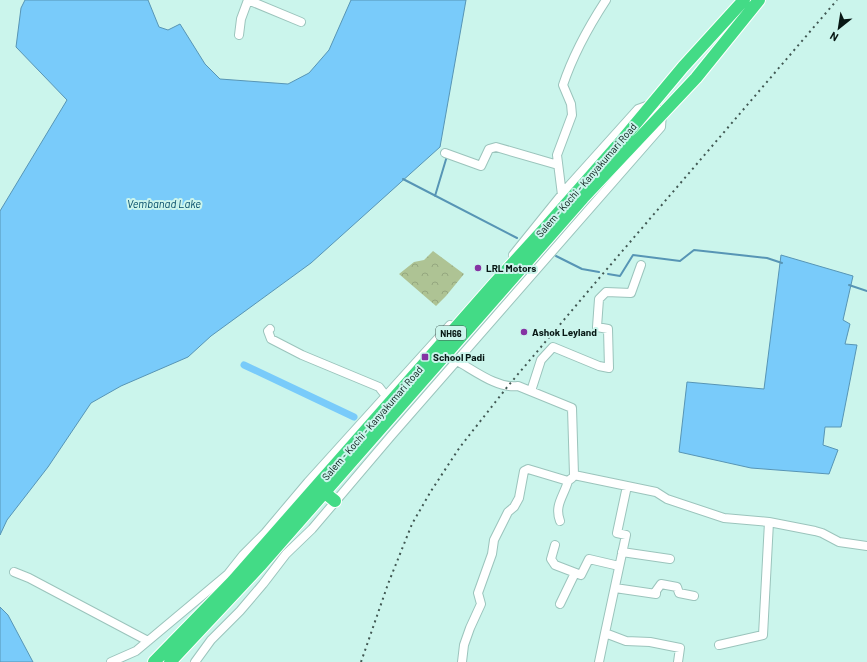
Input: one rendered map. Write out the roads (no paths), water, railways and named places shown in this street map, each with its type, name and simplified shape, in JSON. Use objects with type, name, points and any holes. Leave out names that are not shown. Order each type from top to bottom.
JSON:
[{"type":"highway","name":"Salem - Kochi - Kanyakumari Road","points":[[154,662],[238,575],[617,146],[683,67],[754,2]]},
{"type":"highway","name":"Salem - Kochi - Kanyakumari Road","points":[[170,662],[260,566],[583,198],[696,78],[754,2]]},
{"type":"highway","points":[[324,492],[335,502]]},
{"type":"street","points":[[239,35],[241,20],[248,0],[301,22]]},
{"type":"street","points":[[562,195],[558,165],[559,150],[572,112],[571,104],[562,85],[571,64],[598,12],[606,0]]},
{"type":"street","points":[[111,662],[136,651],[228,574],[308,482],[511,258],[562,195],[638,109],[652,104],[662,113],[661,127],[312,529],[286,554],[240,611],[211,640],[195,662]]},
{"type":"street","points":[[445,153],[481,166],[489,149],[496,147],[558,165]]},
{"type":"street","points":[[531,391],[541,360],[553,347],[599,366],[609,368],[608,328],[598,327],[599,299],[606,292],[631,293],[641,265]]},
{"type":"street","points":[[270,328],[268,331],[271,339],[302,355],[379,387],[386,396]]},
{"type":"street","points":[[457,361],[500,385],[510,387],[518,386],[572,408],[571,478],[557,508],[560,521]]},
{"type":"street","points":[[462,662],[464,645],[481,604],[478,594],[492,554],[494,540],[508,512],[514,507],[519,498],[524,472],[528,469],[571,478],[627,486],[656,492],[667,499],[724,518],[768,522],[815,530],[839,542],[867,546]]},
{"type":"street","points":[[599,662],[626,534],[617,533],[627,486]]},
{"type":"street","points":[[719,645],[764,635],[768,522]]},
{"type":"street","points":[[555,545],[551,559],[555,564],[581,575],[589,559],[619,566]]},
{"type":"street","points":[[622,552],[670,559]]},
{"type":"street","points":[[14,572],[29,578],[148,641]]},
{"type":"street","points":[[560,604],[575,573]]},
{"type":"street","points":[[615,588],[656,594],[656,591],[661,584],[677,587],[679,593],[694,596]]},
{"type":"street","points":[[605,633],[626,641],[650,642],[680,648],[678,662]]},
{"type":"water","name":"Vembanad Lake","points":[[25,0],[148,0],[159,27],[168,30],[180,24],[205,64],[220,79],[288,84],[309,73],[329,50],[351,0],[466,0],[440,147],[311,263],[211,336],[188,357],[121,386],[91,403],[48,467],[7,520],[0,535],[0,211],[67,100],[16,47],[21,8]]},
{"type":"water","points":[[781,255],[853,276],[843,320],[850,324],[845,344],[857,345],[841,427],[825,427],[823,445],[838,450],[829,474],[751,468],[679,452],[687,382],[764,389]]},
{"type":"water","points":[[0,607],[8,615],[33,662],[0,662]]},
{"type":"waterway","points":[[435,196],[447,156]]},
{"type":"waterway","points":[[403,179],[517,238]]},
{"type":"waterway","points":[[608,274],[620,276],[633,255],[680,261],[694,250],[767,258],[782,263]]},
{"type":"waterway","points":[[556,256],[582,269],[599,272]]},
{"type":"waterway","points":[[849,285],[867,291]]},
{"type":"waterway","points":[[244,365],[354,417]]},
{"type":"railway","points":[[361,662],[388,584],[412,524],[431,491],[460,447],[508,386],[837,0]]},
{"type":"place","name":"LRL Motors","points":[[478,268]]},
{"type":"place","name":"Ashok Leyland","points":[[524,332]]},
{"type":"place","name":"School Padi","points":[[425,357]]}]
